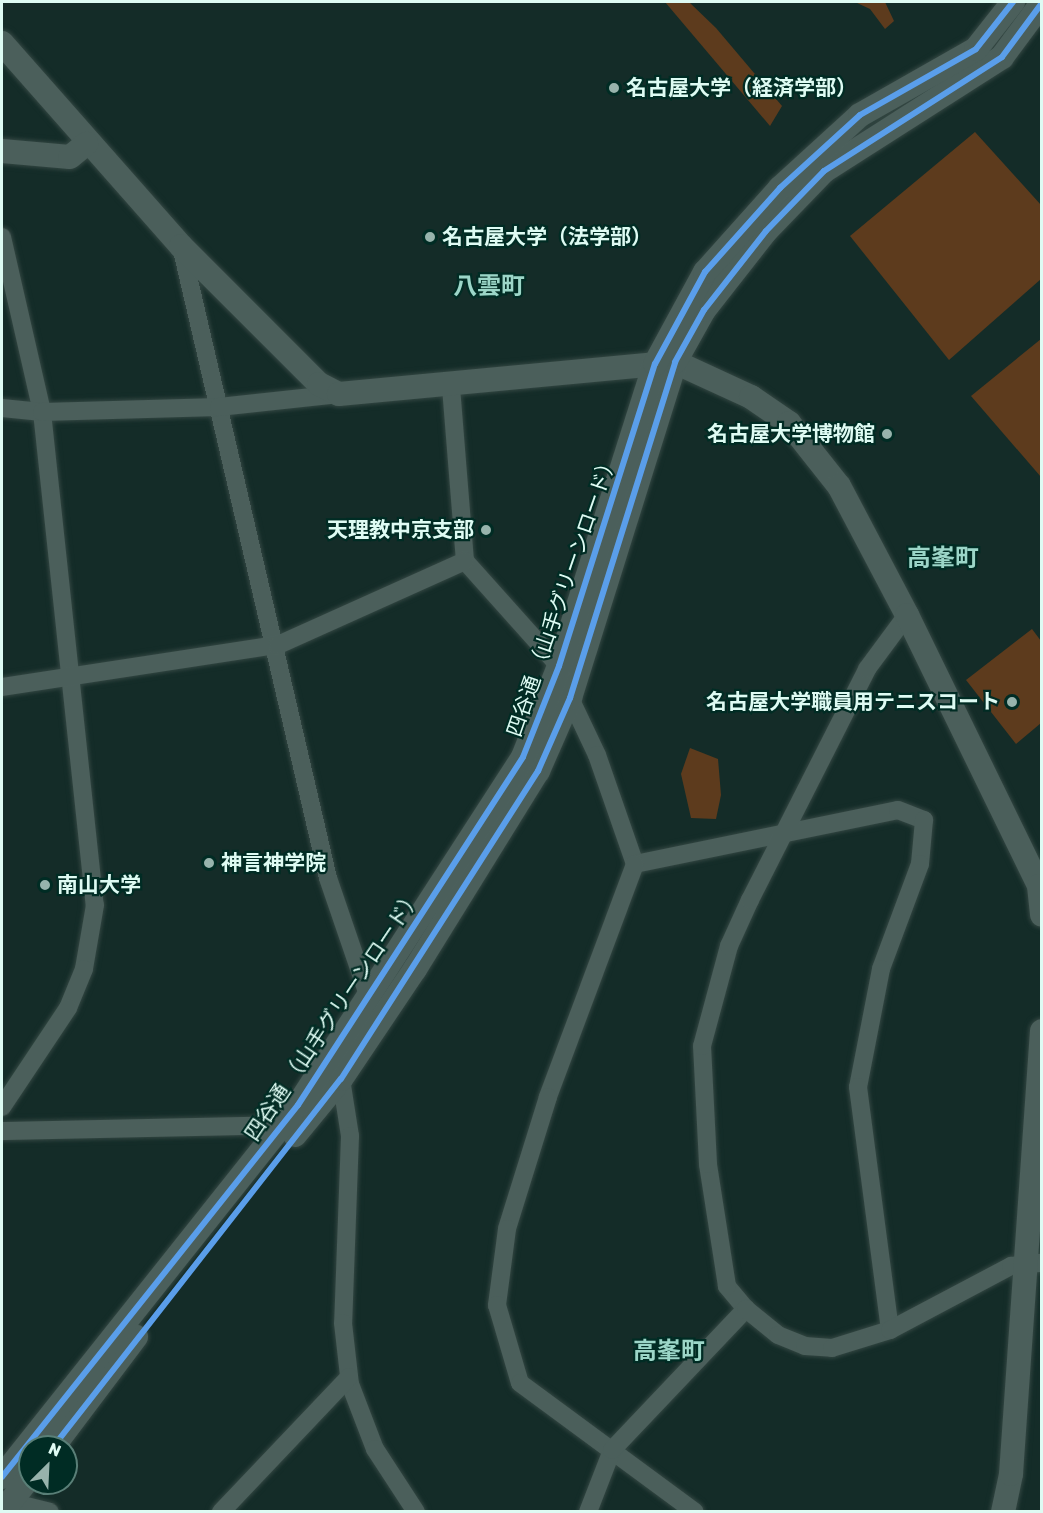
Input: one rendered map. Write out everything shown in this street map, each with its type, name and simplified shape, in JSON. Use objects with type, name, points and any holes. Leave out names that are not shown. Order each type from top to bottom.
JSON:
[{"type":"street","name":"四谷通 （山手グリーンロード）","points":[[2,1478],[282,1125],[523,757],[559,666],[665,363],[705,272],[780,188],[860,115],[976,49],[1013,2]]},
{"type":"street","points":[[61,1435],[341,1079],[538,771],[570,698],[665,363],[739,265],[824,171],[1002,57],[1041,3]]},
{"type":"street","points":[[2,44],[86,144],[181,246],[319,384],[339,394]]},
{"type":"street","points":[[2,151],[70,157],[86,144]]},
{"type":"street","points":[[2,237],[42,412],[74,677],[94,876],[91,938],[68,1008],[2,1107]]},
{"type":"street","points":[[181,246],[278,645],[328,878],[368,995]]},
{"type":"street","points":[[2,408],[42,412],[219,408],[339,394],[451,387],[665,363],[751,397],[789,423],[839,486],[907,615],[1039,886],[1041,915]]},
{"type":"street","points":[[451,387],[465,561],[559,666]]},
{"type":"street","points":[[2,687],[278,645],[465,561]]},
{"type":"street","points":[[907,615],[867,669],[729,946],[702,1046],[708,1164],[727,1286],[746,1309],[778,1335],[804,1346],[832,1348],[890,1330],[1011,1266],[1034,1263]]},
{"type":"street","points":[[570,698],[597,754],[635,864],[538,1130],[507,1229],[497,1305],[520,1383],[556,1414],[612,1450],[695,1512]]},
{"type":"street","points":[[635,864],[784,836],[898,810],[924,820],[920,864],[881,969],[858,1088],[890,1330]]},
{"type":"street","points":[[1003,1512],[1034,1263],[1041,1030]]},
{"type":"street","points":[[341,1079],[350,1136],[343,1323],[350,1377],[375,1449],[416,1512]]},
{"type":"street","points":[[2,1131],[282,1125]]},
{"type":"street","points":[[588,1512],[612,1450],[746,1309]]},
{"type":"street","points":[[220,1512],[350,1377]]},
{"type":"street","points":[[6,1507],[18,1492]]},
{"type":"street","points":[[6,1507],[51,1512]]},
{"type":"shaded area","points":[[665,2],[689,2],[716,28],[782,106],[770,126]]},
{"type":"shaded area","points":[[855,2],[885,2],[894,21],[885,29],[870,9]]},
{"type":"shaded area","points":[[975,132],[1041,205],[1041,279],[949,360],[850,236]]},
{"type":"shaded area","points":[[1041,339],[1041,477],[971,396]]},
{"type":"shaded area","name":"名古屋大学職員用テニスコート","points":[[1032,629],[1041,641],[1041,723],[1016,744],[966,680]]},
{"type":"shaded area","points":[[690,748],[718,759],[721,795],[716,819],[691,818],[681,774]]},
{"type":"cycle path","points":[[2,1477],[298,1105],[523,757],[559,666],[655,364],[705,272],[780,188],[860,115],[976,49],[1013,2]]},
{"type":"cycle path","points":[[62,1435],[341,1079],[538,771],[570,698],[675,362],[704,310],[766,231],[824,171],[1002,57],[1042,3]]},
{"type":"place","name":"名古屋大学（経済学部）","points":[[614,88]]},
{"type":"place","name":"名古屋大学（法学部）","points":[[430,237]]},
{"type":"place","name":"名古屋大学博物館","points":[[887,434]]},
{"type":"place","name":"天理教中京支部","points":[[486,530]]},
{"type":"place","name":"名古屋大学職員用テニスコート","points":[[1012,702]]},
{"type":"place","name":"神言神学院","points":[[209,863]]},
{"type":"place","name":"南山大学","points":[[45,885]]},
{"type":"district","name":"八雲町","points":[[489,287]]},
{"type":"district","name":"高峯町","points":[[943,559]]},
{"type":"district","name":"高峯町","points":[[669,1352]]}]
